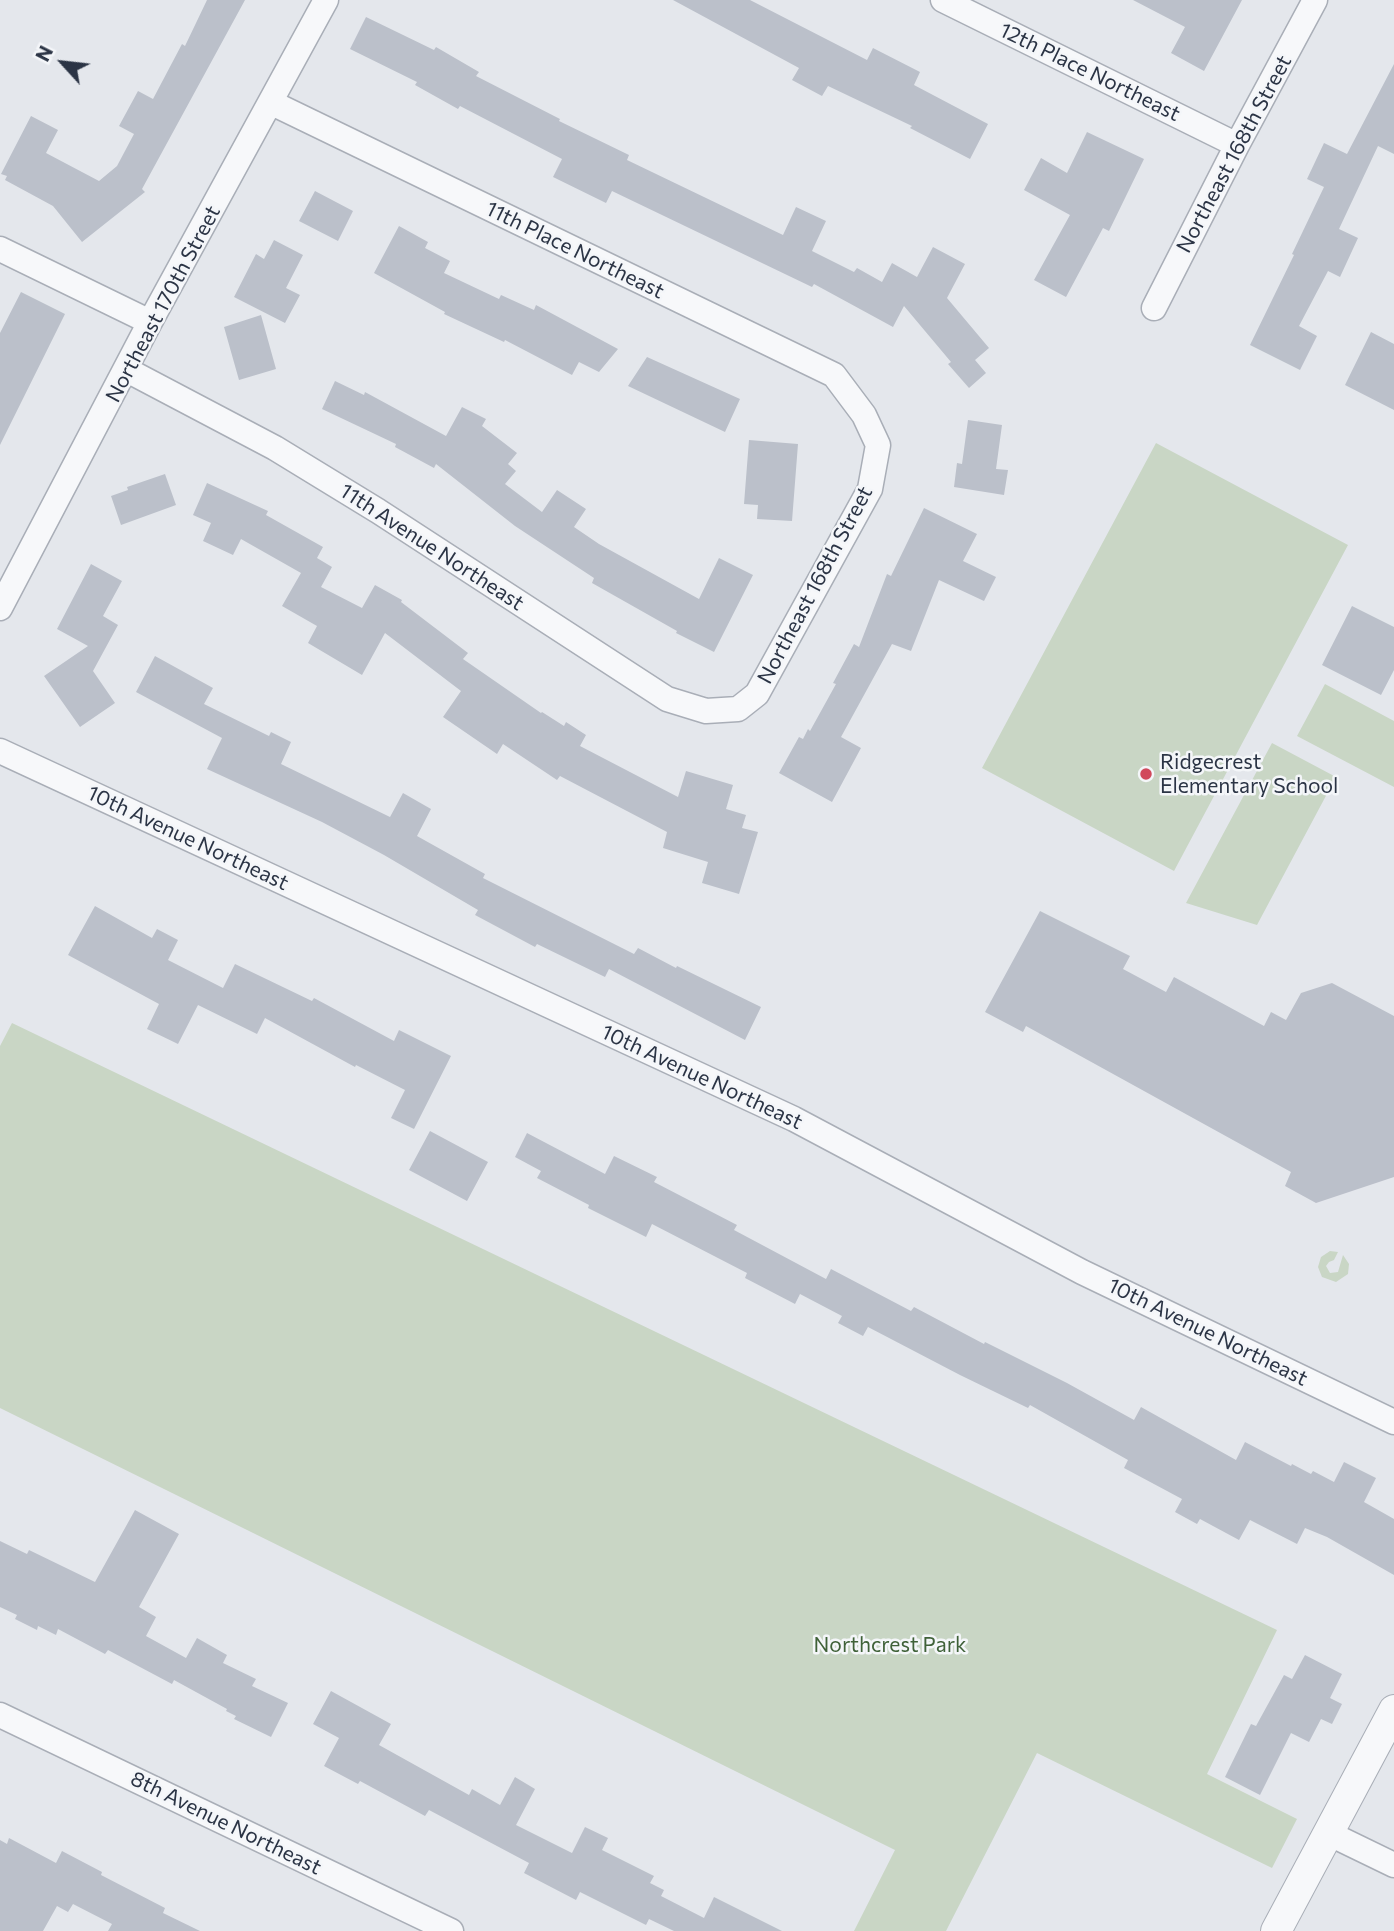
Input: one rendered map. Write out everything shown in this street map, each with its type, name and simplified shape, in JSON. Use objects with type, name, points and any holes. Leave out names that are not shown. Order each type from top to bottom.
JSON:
[{"type":"street","name":"Northeast 170th Street","points":[[0,608],[150,322],[326,0]]},
{"type":"street","name":"12th Place Northeast","points":[[943,0],[1237,145]]},
{"type":"street","name":"Northeast 168th Street","points":[[1154,308],[1315,0]]},
{"type":"street","name":"11th Place Northeast","points":[[272,103],[834,375],[864,415]]},
{"type":"street","points":[[0,249],[150,322]]},
{"type":"street","name":"11th Avenue Northeast","points":[[127,370],[275,448],[367,504],[667,699],[706,711],[738,709]]},
{"type":"street","name":"Northeast 168th Street","points":[[738,709],[757,694],[870,489],[878,444],[864,415]]},
{"type":"street","name":"10th Avenue Northeast","points":[[0,751],[794,1119],[1082,1272],[1394,1422]]},
{"type":"street","points":[[1276,1931],[1394,1710]]},
{"type":"street","name":"8th Avenue Northeast","points":[[0,1715],[451,1931]]},
{"type":"street","points":[[1328,1833],[1394,1865]]},
{"type":"green space","points":[[1156,443],[1348,545],[1174,871],[982,768]]},
{"type":"green space","points":[[1325,684],[1394,721],[1394,787],[1297,736]]},
{"type":"green space","points":[[1272,743],[1336,777],[1257,925],[1186,903]]},
{"type":"green space","name":"Northcrest Park","points":[[12,1023],[1277,1630],[1207,1774],[1297,1819],[1272,1868],[1037,1753],[946,1931],[854,1931],[895,1850],[0,1408],[0,1046]]},
{"type":"green space","points":[[1330,1251],[1338,1252],[1334,1260],[1326,1266],[1330,1273],[1338,1272],[1343,1255],[1349,1264],[1348,1274],[1336,1282],[1322,1277],[1318,1267],[1321,1257]]},
{"type":"building","points":[[207,0],[245,0],[142,189],[145,192],[82,242],[53,206],[5,180],[7,176],[1,174],[31,116],[58,130],[46,153],[99,181],[117,166],[134,134],[119,126],[138,91],[153,99],[182,44],[185,46]]},
{"type":"building","points":[[673,0],[750,0],[867,60],[873,48],[920,72],[914,85],[988,124],[970,159],[910,128],[912,126],[828,86],[822,96],[792,80],[799,68]]},
{"type":"building","points":[[1133,0],[1242,0],[1204,71],[1171,53],[1185,27]]},
{"type":"building","points":[[366,17],[434,50],[436,47],[479,72],[476,76],[629,155],[627,160],[783,235],[796,207],[826,221],[812,251],[854,272],[857,268],[882,282],[892,263],[917,277],[933,247],[965,264],[947,298],[989,348],[975,360],[986,373],[969,388],[904,306],[893,327],[814,284],[812,287],[612,191],[606,203],[553,177],[562,159],[460,106],[458,109],[415,85],[417,82],[350,49]]},
{"type":"building","points":[[1394,64],[1394,154],[1378,146],[1339,229],[1358,238],[1340,277],[1328,271],[1299,326],[1317,336],[1300,370],[1250,345],[1324,187],[1307,179],[1324,143],[1347,154]]},
{"type":"building","points":[[1087,132],[1144,159],[1109,231],[1103,228],[1066,297],[1034,280],[1070,215],[1024,190],[1041,158],[1067,173]]},
{"type":"building","points":[[315,191],[353,211],[338,241],[299,221]]},
{"type":"building","points":[[399,226],[428,242],[425,248],[450,261],[444,273],[499,299],[501,295],[534,310],[536,305],[618,349],[599,372],[579,362],[572,375],[505,340],[504,342],[444,314],[445,312],[374,273]]},
{"type":"building","points":[[274,240],[303,255],[286,288],[300,295],[285,323],[234,297],[256,254],[264,259]]},
{"type":"building","points":[[21,292],[65,314],[0,445],[0,333]]},
{"type":"building","points":[[261,315],[276,369],[239,380],[224,327]]},
{"type":"building","points":[[1371,332],[1394,344],[1394,410],[1345,385]]},
{"type":"building","points":[[647,357],[740,399],[725,432],[628,386]]},
{"type":"building","points":[[335,381],[364,395],[365,392],[446,436],[462,407],[486,419],[482,426],[517,453],[508,464],[516,471],[505,484],[542,512],[557,490],[586,509],[574,527],[599,544],[699,599],[719,558],[753,575],[714,652],[676,633],[677,631],[592,583],[594,578],[515,526],[436,464],[434,468],[395,447],[396,444],[322,409]]},
{"type":"building","points":[[968,420],[1002,425],[996,469],[1008,470],[1004,495],[954,487],[957,463],[962,464]]},
{"type":"building","points":[[749,440],[798,444],[792,521],[757,519],[758,505],[744,504]]},
{"type":"building","points":[[165,474],[176,505],[121,525],[111,496],[128,490],[127,487]]},
{"type":"building","points":[[207,483],[268,511],[266,515],[323,547],[317,558],[332,567],[321,587],[362,608],[375,585],[402,600],[401,602],[468,653],[463,659],[541,713],[564,726],[566,722],[586,735],[580,746],[678,797],[686,771],[733,785],[726,809],[746,815],[742,828],[758,832],[739,894],[702,883],[708,862],[663,848],[667,832],[560,776],[557,780],[503,744],[497,754],[443,717],[461,691],[385,633],[362,675],[308,643],[317,626],[282,606],[301,573],[241,539],[233,555],[203,541],[211,523],[193,515]]},
{"type":"building","points":[[924,508],[977,534],[963,561],[996,577],[984,601],[939,580],[911,651],[892,644],[841,737],[861,748],[832,802],[779,773],[799,737],[803,739],[808,729],[810,731],[854,644],[859,647],[887,574],[891,576]]},
{"type":"building","points":[[91,564],[122,581],[103,616],[118,625],[93,671],[115,703],[80,727],[44,676],[88,646],[57,629]]},
{"type":"building","points":[[1352,606],[1394,627],[1394,670],[1381,695],[1322,665]]},
{"type":"building","points":[[155,656],[213,688],[204,704],[269,736],[271,732],[291,742],[281,764],[390,817],[403,793],[431,809],[417,836],[485,874],[483,878],[634,954],[638,948],[761,1007],[745,1040],[609,969],[605,977],[537,944],[535,947],[475,915],[478,910],[384,855],[322,822],[207,769],[222,738],[136,692]]},
{"type":"building","points":[[95,906],[152,938],[157,929],[178,940],[168,960],[223,988],[235,964],[312,1001],[314,998],[394,1041],[399,1030],[451,1056],[414,1129],[391,1118],[405,1090],[356,1065],[355,1067],[265,1018],[257,1034],[198,1005],[178,1044],[147,1029],[159,1004],[68,955]]},
{"type":"building","points":[[1040,911],[1130,956],[1123,969],[1166,992],[1174,977],[1264,1026],[1271,1012],[1286,1020],[1301,993],[1332,983],[1394,1016],[1394,1177],[1316,1203],[1285,1186],[1291,1172],[1026,1026],[1023,1032],[985,1012]]},
{"type":"building","points":[[430,1131],[488,1162],[467,1201],[409,1170]]},
{"type":"building","points":[[527,1133],[605,1174],[614,1156],[657,1177],[654,1182],[737,1225],[734,1230],[826,1279],[831,1269],[911,1311],[914,1307],[984,1344],[985,1342],[1134,1420],[1141,1407],[1236,1460],[1245,1442],[1291,1466],[1292,1464],[1311,1474],[1313,1471],[1334,1482],[1344,1462],[1376,1478],[1364,1502],[1394,1519],[1394,1575],[1327,1537],[1305,1528],[1297,1544],[1250,1520],[1239,1540],[1200,1519],[1197,1524],[1175,1512],[1182,1499],[1124,1468],[1128,1460],[1030,1405],[1028,1408],[868,1327],[863,1336],[838,1323],[842,1316],[800,1294],[795,1304],[745,1278],[747,1273],[652,1224],[646,1237],[588,1208],[589,1205],[537,1178],[541,1171],[515,1157]]},
{"type":"building","points":[[135,1510],[179,1534],[139,1607],[156,1617],[146,1636],[186,1658],[197,1638],[227,1655],[223,1663],[256,1679],[252,1686],[288,1703],[271,1737],[234,1719],[236,1716],[226,1711],[227,1709],[174,1680],[172,1684],[108,1650],[105,1654],[58,1629],[56,1635],[38,1626],[37,1630],[15,1619],[17,1615],[0,1607],[0,1541],[27,1554],[29,1550],[95,1582]]},
{"type":"building","points":[[1305,1655],[1342,1674],[1330,1698],[1342,1704],[1332,1724],[1321,1719],[1309,1742],[1291,1733],[1260,1795],[1225,1777],[1251,1724],[1256,1726],[1284,1675],[1292,1679]]},
{"type":"building","points":[[331,1691],[391,1724],[379,1745],[469,1795],[472,1789],[500,1805],[515,1777],[535,1789],[516,1825],[572,1853],[585,1827],[608,1838],[602,1850],[654,1876],[650,1883],[664,1890],[661,1896],[704,1918],[714,1897],[782,1931],[674,1931],[649,1919],[646,1925],[580,1892],[576,1900],[524,1873],[529,1863],[429,1810],[425,1816],[360,1781],[358,1784],[324,1766],[339,1738],[313,1724]]},
{"type":"building","points":[[9,1838],[56,1863],[62,1851],[102,1872],[101,1875],[165,1908],[163,1913],[200,1931],[108,1931],[112,1924],[73,1904],[68,1912],[57,1906],[43,1931],[0,1931],[0,1840],[7,1844]]},
{"type":"place","name":"Ridgecrest Elementary School","points":[[1146,774]]}]
